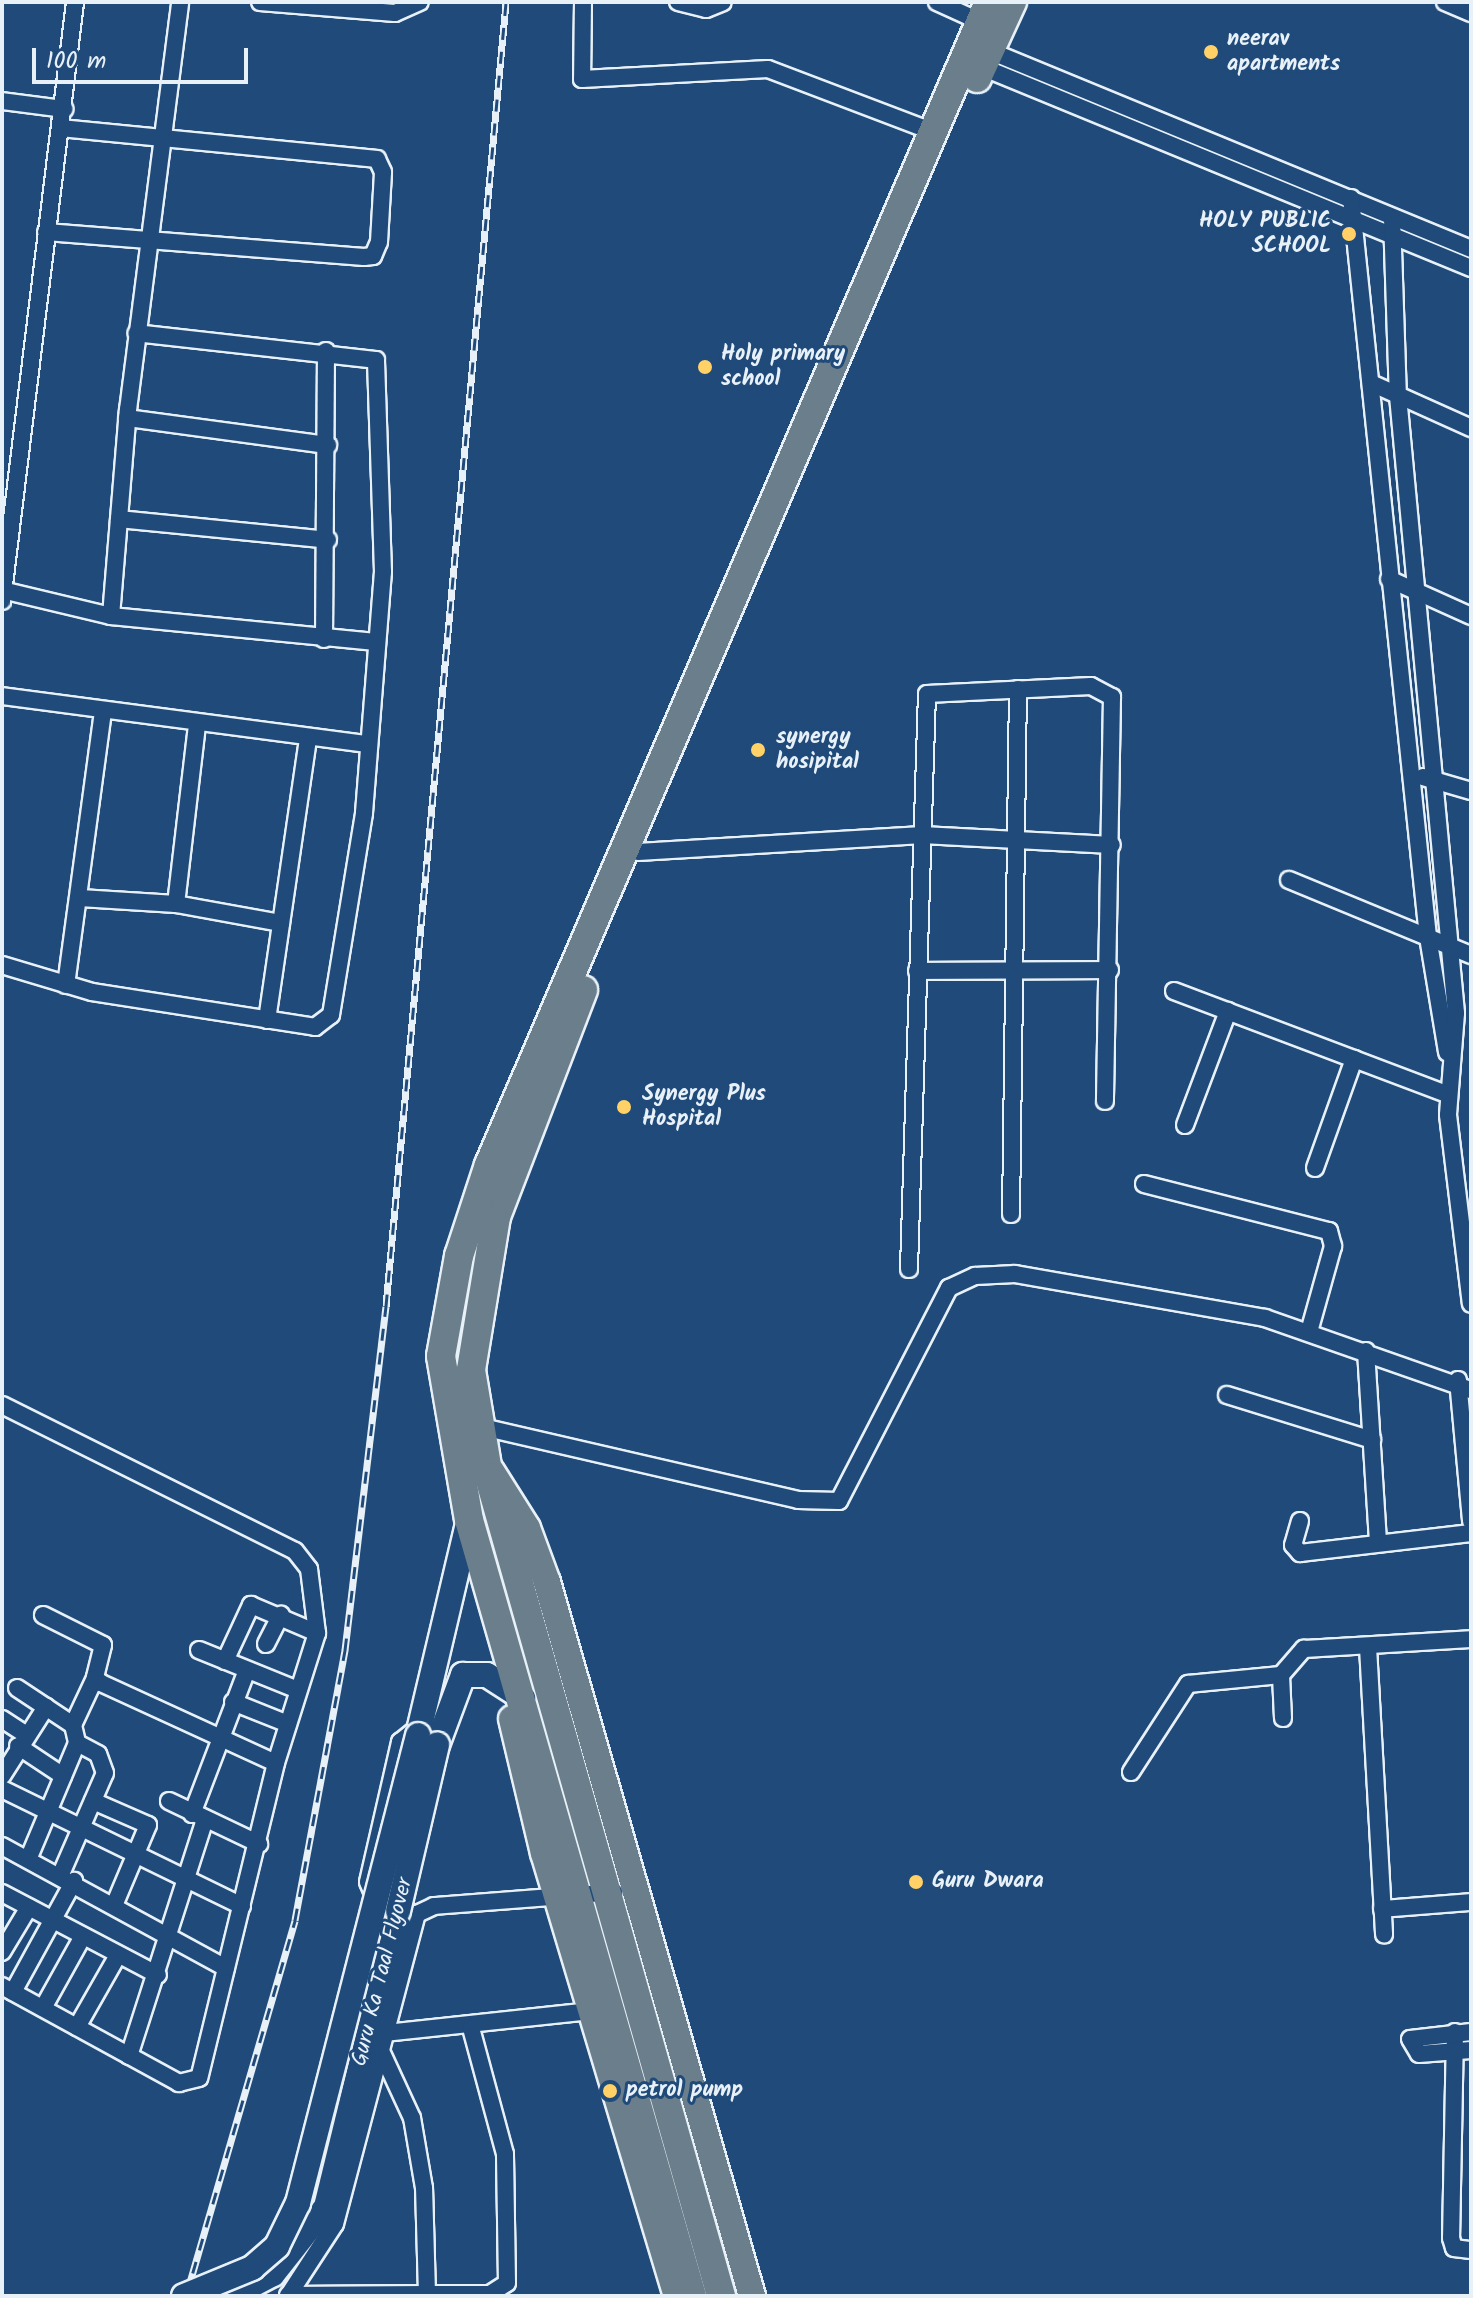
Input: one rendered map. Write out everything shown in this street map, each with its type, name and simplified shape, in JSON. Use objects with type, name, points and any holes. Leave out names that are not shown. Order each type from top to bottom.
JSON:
[{"type":"highway","points":[[692,2296],[582,1896],[485,1462],[478,1426],[472,1335],[496,1217],[638,852],[1012,2]]},
{"type":"highway","points":[[721,2296],[515,1693],[469,1520],[441,1356],[459,1256],[489,1165],[985,12]]},
{"type":"main road","points":[[485,1462],[537,1551],[752,2296]]},
{"type":"main road","name":"Guru Ka Taal Flyover","points":[[184,2296],[252,2268],[277,2246],[298,2203],[419,1730],[469,1520]]},
{"type":"main road","name":"Guru Ka Taal Flyover","points":[[231,2296],[273,2274],[326,2207],[455,1684],[463,1675],[487,1675],[515,1693]]},
{"type":"main road","points":[[582,1896],[590,2011],[677,2296]]},
{"type":"street","points":[[75,2],[2,594],[111,616],[376,642]]},
{"type":"street","points":[[111,616],[127,418],[180,2]]},
{"type":"street","points":[[260,2],[356,6],[408,12],[420,2]]},
{"type":"street","points":[[583,2],[582,79],[768,69],[934,132]]},
{"type":"street","points":[[678,2],[706,9],[723,2]]},
{"type":"street","points":[[937,2],[985,12]]},
{"type":"street","points":[[1445,2],[1471,13]]},
{"type":"street","points":[[986,59],[1351,198],[1393,227],[1471,268]]},
{"type":"street","points":[[986,59],[1352,216],[1471,249]]},
{"type":"street","points":[[2,101],[64,109]]},
{"type":"street","points":[[46,232],[150,237],[364,257],[373,256],[379,242],[383,172],[377,159],[163,133],[61,128]]},
{"type":"street","points":[[1351,198],[1410,773],[1428,937],[1447,1054],[1446,1094],[1471,1304]]},
{"type":"street","points":[[1393,227],[1398,396],[1456,1013],[1447,1054]]},
{"type":"street","points":[[2,965],[66,985],[267,1020],[315,1027],[329,1021],[369,744],[383,572],[378,370],[371,356],[137,333]]},
{"type":"street","points":[[324,639],[328,540],[326,351]]},
{"type":"street","points":[[1371,383],[1471,428]]},
{"type":"street","points":[[127,418],[328,445]]},
{"type":"street","points":[[119,519],[328,540]]},
{"type":"street","points":[[1389,579],[1471,616]]},
{"type":"street","points":[[909,1269],[927,694],[1091,686],[1112,697],[1110,970],[1105,1101]]},
{"type":"street","points":[[1011,1214],[1017,970],[1018,689]]},
{"type":"street","points":[[2,696],[197,724],[369,744]]},
{"type":"street","points":[[66,985],[103,711]]},
{"type":"street","points":[[176,904],[197,724]]},
{"type":"street","points":[[267,1020],[308,738]]},
{"type":"street","points":[[1410,773],[1471,791]]},
{"type":"street","points":[[638,852],[922,835],[1112,845]]},
{"type":"street","points":[[1289,880],[1471,955]]},
{"type":"street","points":[[80,898],[176,904],[281,923]]},
{"type":"street","points":[[917,971],[1110,970]]},
{"type":"street","points":[[1174,991],[1446,1094]]},
{"type":"street","points":[[1185,1125],[1228,1011]]},
{"type":"street","points":[[1315,1168],[1354,1059]]},
{"type":"street","points":[[1144,1184],[1329,1231],[1333,1246],[1309,1332]]},
{"type":"street","points":[[478,1426],[822,1504],[850,1490],[949,1288],[975,1276],[1063,1278],[1309,1332],[1464,1385],[1471,1521]]},
{"type":"street","points":[[1366,1351],[1378,1542]]},
{"type":"street","points":[[1227,1395],[1372,1440]]},
{"type":"street","points":[[2,1405],[295,1551],[309,1569],[317,1633],[276,1763],[259,1844],[199,2078],[179,2083],[8,1989],[53,1920],[81,1827],[106,1763],[77,1743]]},
{"type":"street","points":[[1300,1521],[1295,1552],[1471,1533]]},
{"type":"street","points":[[225,1661],[251,1605],[281,1615],[317,1633]]},
{"type":"street","points":[[29,1857],[77,1743],[73,1725],[95,1678],[103,1645],[43,1615]]},
{"type":"street","points":[[266,1644],[281,1615]]},
{"type":"street","points":[[1131,1772],[1188,1684],[1281,1675],[1304,1649],[1471,1639]]},
{"type":"street","points":[[1368,1647],[1384,1935]]},
{"type":"street","points":[[199,1650],[298,1690]]},
{"type":"street","points":[[129,2056],[187,1880],[198,1816],[218,1739],[247,1670]]},
{"type":"street","points":[[1281,1675],[1283,1718]]},
{"type":"street","points":[[95,1678],[218,1739],[276,1763]]},
{"type":"street","points":[[17,1688],[73,1725]]},
{"type":"street","points":[[233,1702],[288,1724]]},
{"type":"street","points":[[2,1776],[14,1747],[46,1707]]},
{"type":"street","points":[[2,1719],[14,1747],[63,1776]]},
{"type":"street","points":[[419,1730],[400,1742],[368,1882],[374,1896],[417,1914],[434,1906],[636,1890]]},
{"type":"street","points":[[2,1789],[242,1906]]},
{"type":"street","points":[[93,1801],[148,1825],[115,1903]]},
{"type":"street","points":[[169,1801],[259,1844]]},
{"type":"street","points":[[2,1846],[29,1857],[171,1933],[226,1968]]},
{"type":"street","points":[[2,1893],[158,1975]]},
{"type":"street","points":[[1382,1909],[1471,1902]]},
{"type":"street","points":[[2,1952],[29,1907]]},
{"type":"street","points":[[288,2296],[335,2224],[417,1914]]},
{"type":"street","points":[[43,2008],[83,1936]]},
{"type":"street","points":[[77,2027],[118,1955]]},
{"type":"street","points":[[385,2033],[471,2028],[590,2011]]},
{"type":"street","points":[[288,2296],[490,2294],[507,2283],[505,2154],[471,2028]]},
{"type":"street","points":[[1463,2050],[1410,2048],[1415,2034],[1463,2032],[1463,2050],[1451,2238],[1454,2248],[1471,2250]]},
{"type":"street","points":[[381,2051],[412,2118],[424,2188],[427,2294]]},
{"type":"railway","points":[[186,2296],[295,1920],[345,1650],[386,1306],[506,2]]},
{"type":"place","name":"neerav apartments","points":[[1211,52]]},
{"type":"place","name":"HOLY PUBLIC SCHOOL","points":[[1349,234]]},
{"type":"place","name":"Holy primary school","points":[[705,367]]},
{"type":"place","name":"synergy hosipital","points":[[758,750]]},
{"type":"place","name":"Synergy Plus Hospital","points":[[624,1107]]},
{"type":"place","name":"Guru Dwara","points":[[916,1882]]},
{"type":"place","name":"petrol pump","points":[[610,2091]]}]
